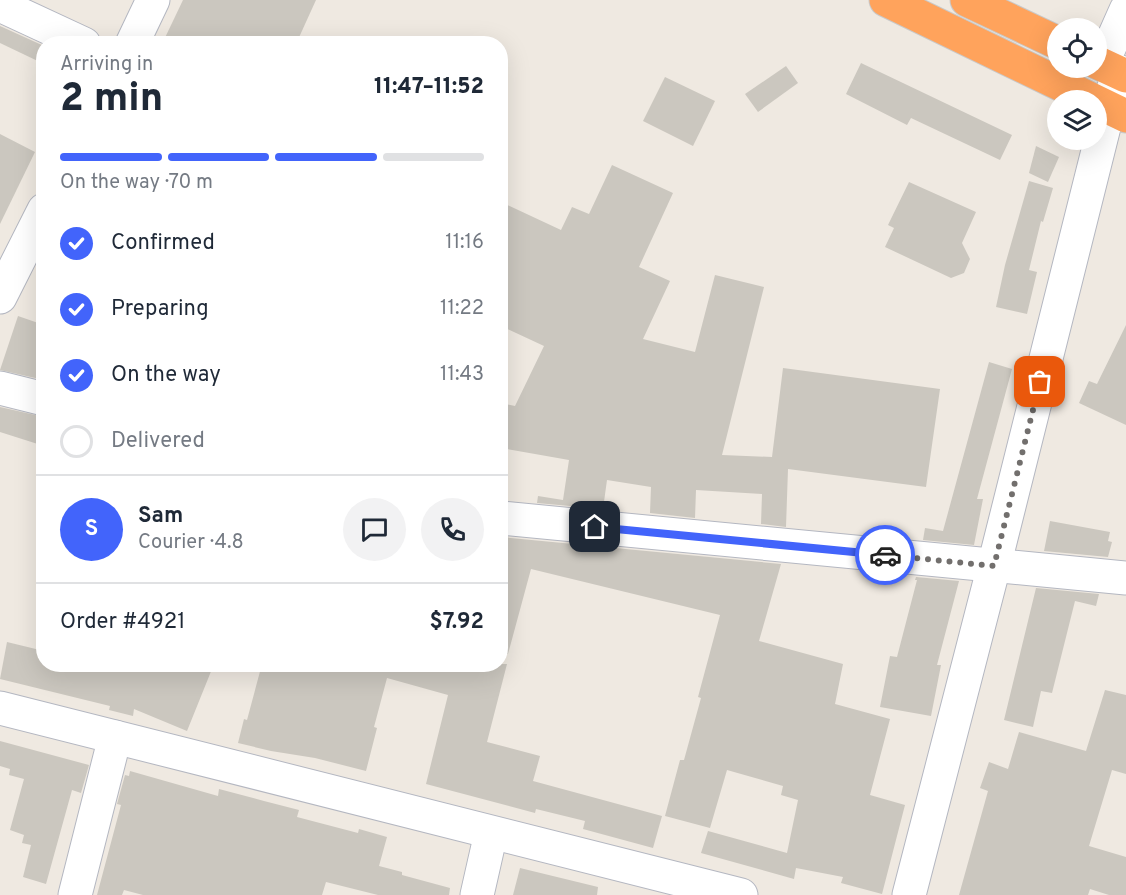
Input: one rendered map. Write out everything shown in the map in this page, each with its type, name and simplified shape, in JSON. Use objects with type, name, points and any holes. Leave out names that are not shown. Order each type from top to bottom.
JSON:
[{"type":"highway","points":[[886,0],[1117,111]]},
{"type":"highway","points":[[967,0],[1047,38]]},
{"type":"street","points":[[136,36],[153,0]]},
{"type":"street","points":[[0,5],[67,36]]},
{"type":"street","points":[[909,895],[994,566],[1117,111],[1111,68],[1126,10]]},
{"type":"street","points":[[0,297],[8,262],[36,222]]},
{"type":"street","points":[[0,388],[36,397]]},
{"type":"street","points":[[508,519],[1126,578]]},
{"type":"street","points":[[0,708],[741,895]]},
{"type":"street","points":[[75,895],[115,737]]},
{"type":"street","points":[[477,895],[491,833]]},
{"type":"building","points":[[183,0],[316,0],[300,36],[166,36]]},
{"type":"building","points":[[0,26],[36,42],[36,60],[0,43]]},
{"type":"building","points":[[861,63],[1012,135],[1000,160],[911,118],[907,125],[846,94]]},
{"type":"building","points":[[786,66],[798,83],[758,112],[745,94]]},
{"type":"building","points":[[665,77],[715,101],[693,146],[643,121]]},
{"type":"building","points":[[0,134],[35,152],[0,224]]},
{"type":"building","points":[[1036,146],[1059,157],[1048,182],[1029,173]]},
{"type":"building","points":[[612,165],[673,193],[639,267],[670,281],[643,339],[695,352],[715,275],[764,287],[722,455],[772,457],[783,368],[940,389],[926,487],[788,469],[786,527],[761,524],[762,494],[696,490],[695,518],[650,513],[651,487],[607,480],[603,509],[537,503],[538,496],[563,500],[569,460],[508,449],[508,404],[515,406],[544,346],[508,329],[508,205],[561,230],[572,207],[589,214]]},
{"type":"building","points":[[1029,181],[1053,188],[1043,222],[1041,221],[1029,270],[1037,272],[1027,314],[996,307],[1005,265]]},
{"type":"building","points":[[909,182],[976,212],[962,243],[970,259],[964,273],[951,278],[885,247],[894,228],[888,225]]},
{"type":"building","points":[[18,316],[36,322],[36,378],[0,370]]},
{"type":"building","points":[[1126,325],[1126,425],[1079,403],[1089,381],[1097,384]]},
{"type":"building","points":[[989,362],[1012,369],[977,499],[983,499],[974,545],[923,540],[925,528],[943,531]]},
{"type":"building","points":[[0,407],[36,415],[36,443],[0,432]]},
{"type":"building","points":[[1050,521],[1110,532],[1108,541],[1112,542],[1108,557],[1044,551]]},
{"type":"building","points":[[508,538],[781,564],[759,641],[843,664],[835,704],[890,719],[870,795],[905,805],[882,894],[841,883],[843,877],[796,868],[794,879],[701,853],[708,831],[787,853],[798,800],[781,795],[783,786],[727,770],[710,828],[665,816],[680,760],[684,760],[701,698],[698,697],[720,615],[531,569],[508,654]]},
{"type":"building","points":[[916,577],[959,581],[937,665],[941,665],[931,716],[880,707],[890,656],[897,657]]},
{"type":"building","points":[[1036,588],[1099,594],[1096,606],[1075,601],[1052,693],[1041,691],[1033,727],[1004,720]]},
{"type":"building","points":[[7,642],[36,649],[36,672],[211,672],[187,731],[134,709],[133,716],[109,710],[110,706],[0,679]]},
{"type":"building","points":[[260,672],[505,672],[487,742],[540,756],[533,781],[662,816],[653,848],[583,829],[585,821],[536,809],[535,813],[426,784],[448,695],[387,678],[374,727],[377,728],[366,771],[315,758],[238,743],[244,719],[247,720]]},
{"type":"building","points":[[1105,690],[1126,695],[1126,774],[1112,770],[1089,846],[1126,857],[1126,895],[1109,895],[1090,889],[1088,895],[959,895],[988,791],[980,788],[989,762],[1008,769],[1019,732],[1086,751]]},
{"type":"building","points":[[0,741],[89,765],[81,793],[72,790],[46,884],[23,877],[31,845],[22,843],[24,835],[10,830],[24,779],[9,775],[10,769],[0,766]]},
{"type":"building","points":[[130,771],[218,796],[219,789],[299,810],[297,817],[358,833],[359,829],[387,837],[379,866],[450,888],[449,895],[378,895],[326,882],[322,895],[143,895],[124,890],[122,895],[97,895],[121,805],[117,804],[125,775],[129,776]]},
{"type":"building","points":[[520,868],[598,887],[597,895],[513,895]]},
{"type":"way so far","points":[[885,555],[994,566],[1040,382]]},
{"type":"route","points":[[595,527],[885,555]]}]
